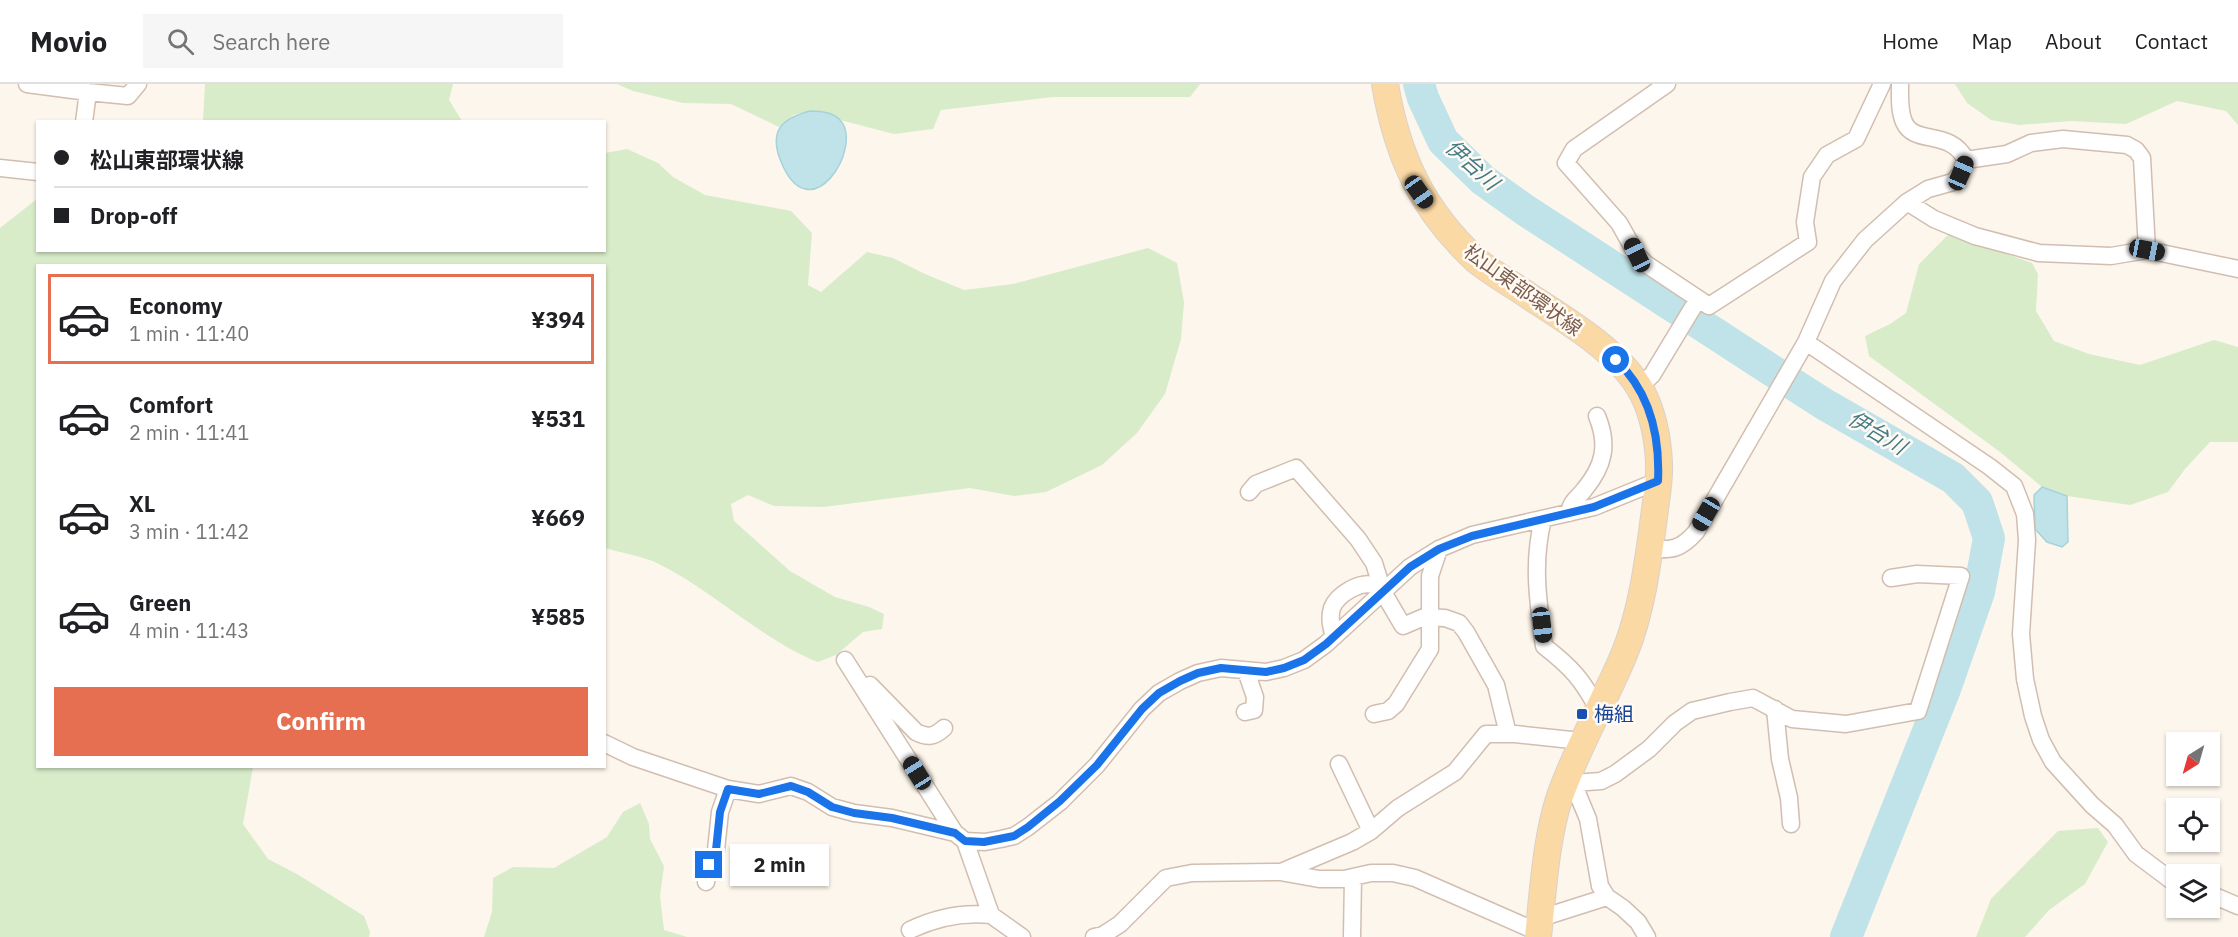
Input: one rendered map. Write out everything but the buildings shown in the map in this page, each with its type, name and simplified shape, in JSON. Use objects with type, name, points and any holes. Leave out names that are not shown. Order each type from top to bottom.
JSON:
[{"type":"main road","name":"松山東部環状線","points":[[1385,84],[1397,141],[1407,167],[1419,192],[1453,237],[1478,261],[1606,351],[1626,369],[1639,387],[1656,432],[1658,481],[1650,549],[1633,628],[1599,711],[1581,741],[1570,782],[1559,798],[1551,833],[1539,929]]},
{"type":"street","points":[[27,84],[128,96],[138,84]]},
{"type":"street","points":[[1667,84],[1574,149],[1566,163],[1619,223],[1637,255],[1697,301],[1709,306],[1808,242],[1805,222],[1812,177],[1827,155],[1856,139],[1882,84]]},
{"type":"street","points":[[1650,549],[1670,550],[1684,545],[1696,532],[1806,342],[1833,281],[1865,240],[1907,202],[1928,189],[1953,182],[1961,173],[1966,160],[1961,150],[1953,144],[1924,137],[1905,125],[1901,113],[1900,84]]},
{"type":"street","points":[[84,120],[88,92]]},
{"type":"street","points":[[1966,160],[2007,154],[2031,143],[2063,139],[2127,145],[2136,150],[2142,158],[2147,250]]},
{"type":"street","points":[[0,168],[36,172]]},
{"type":"street","points":[[1907,202],[1934,219],[1975,236],[2039,253],[2111,256],[2147,250],[2238,270]]},
{"type":"street","points":[[1639,387],[1652,375],[1697,301]]},
{"type":"street","points":[[1806,342],[1947,436],[2014,486],[2025,514],[2027,540],[2021,634],[2025,679],[2041,740],[2053,762],[2092,805],[2115,825],[2136,854],[2166,878]]},
{"type":"street","points":[[1569,513],[1571,502],[1591,482],[1602,458],[1605,439],[1597,416]]},
{"type":"street","points":[[1250,492],[1256,484],[1296,468],[1358,539],[1374,563],[1383,592],[1403,626],[1424,617],[1445,618],[1459,623],[1496,685],[1508,734]]},
{"type":"street","points":[[606,744],[633,757],[728,789],[759,794],[791,786],[808,792],[832,807],[854,813],[892,818],[960,837],[984,842],[1014,836],[1060,801],[1097,765],[1142,709],[1159,693],[1198,673],[1221,668],[1266,672],[1304,660],[1334,637],[1410,567],[1439,549],[1472,536],[1594,507],[1658,481]]},
{"type":"street","points":[[1543,519],[1538,541],[1536,583],[1544,646],[1572,667],[1599,711]]},
{"type":"street","points":[[1374,714],[1388,711],[1396,704],[1430,649],[1430,576],[1439,549]]},
{"type":"street","points":[[1647,937],[1638,922],[1607,897],[1600,886],[1588,819],[1570,782],[1601,781],[1615,774],[1649,749],[1675,723],[1692,711],[1753,698],[1792,719],[1846,724],[1918,711],[1960,576],[1917,574],[1891,578]]},
{"type":"street","points":[[1334,637],[1330,621],[1332,607],[1344,593],[1361,585],[1374,585],[1383,592]]},
{"type":"street","points":[[944,728],[935,736],[925,737],[916,732],[861,675],[849,666],[960,837],[991,915]]},
{"type":"street","points":[[1245,712],[1254,710],[1255,697],[1246,671]]},
{"type":"street","points":[[1775,709],[1780,759],[1789,798],[1791,824]]},
{"type":"street","points":[[1280,873],[1352,842],[1371,831],[1398,808],[1455,772],[1486,734],[1581,741]]},
{"type":"street","points":[[1339,764],[1371,831]]},
{"type":"street","points":[[706,882],[709,865],[716,850],[720,812],[728,789]]},
{"type":"street","points":[[1094,937],[1103,935],[1120,924],[1166,878],[1192,873],[1280,873],[1319,879],[1393,873],[1415,878],[1539,929],[1607,897]]},
{"type":"street","points":[[1352,937],[1353,877]]},
{"type":"street","points":[[2220,898],[2238,906]]},
{"type":"street","points":[[910,930],[926,922],[978,914],[991,915],[1022,937]]},
{"type":"green space","points":[[205,84],[453,84],[449,100],[461,120],[203,120]]},
{"type":"green space","points":[[617,84],[1200,84],[1190,97],[1053,97],[941,110],[933,129],[894,134],[840,120],[825,112],[810,111],[793,115],[779,127],[731,104],[683,103],[633,91]]},
{"type":"green space","points":[[1955,84],[2238,84],[2238,125],[2226,111],[2177,101],[2126,124],[2071,121],[2019,125],[1991,120],[1967,103]]},
{"type":"green space","points":[[627,149],[658,163],[673,177],[705,195],[791,211],[812,233],[808,285],[821,292],[867,252],[893,258],[964,290],[1013,284],[1148,248],[1177,263],[1184,302],[1181,339],[1165,394],[1137,433],[1102,465],[1046,492],[1014,496],[970,488],[824,507],[774,506],[748,495],[731,504],[734,521],[790,571],[835,597],[884,614],[882,629],[863,632],[836,655],[818,662],[796,652],[756,628],[678,574],[645,558],[606,548],[606,264],[36,264],[36,768],[253,768],[243,824],[268,859],[297,874],[364,916],[370,932],[369,937],[0,937],[0,228],[36,200],[36,252],[606,252],[606,153]]},
{"type":"green space","points":[[1949,234],[2032,263],[2038,274],[2036,311],[2054,341],[2089,354],[2140,365],[2214,340],[2238,347],[2238,442],[2210,442],[2168,492],[2130,505],[2067,496],[2042,487],[2000,452],[1869,356],[1865,336],[1906,313],[1919,264]]},
{"type":"green space","points":[[640,803],[649,824],[650,839],[664,866],[660,896],[664,930],[687,937],[484,937],[492,912],[493,878],[513,867],[554,868],[607,837],[623,812]]},
{"type":"green space","points":[[2098,828],[2108,842],[2085,884],[2049,910],[2025,937],[1976,937],[1991,899],[2058,831]]},
{"type":"water","points":[[810,111],[830,114],[840,120],[846,132],[845,148],[840,164],[830,178],[818,187],[805,189],[792,180],[780,159],[776,140],[781,127],[786,122],[792,117]]},
{"type":"water","points":[[2042,487],[2067,496],[2068,542],[2062,547],[2047,542],[2035,529],[2034,495]]},
{"type":"waterway","name":"伊台川","points":[[1419,84],[1443,141],[1483,180],[1525,210],[1824,404],[1953,478],[1977,502],[1989,538],[1979,592],[1945,689],[1846,937]]},
{"type":"place","name":"梅組","points":[[1582,714]]},
{"type":"route","points":[[709,865],[716,850],[720,812],[728,789],[759,794],[791,786],[808,792],[832,807],[955,833],[965,841],[984,842],[1014,836],[1060,801],[1097,765],[1142,709],[1159,693],[1180,681],[1198,673],[1221,668],[1266,672],[1304,660],[1326,644],[1410,567],[1439,549],[1472,536],[1594,507],[1658,481],[1656,432],[1647,404],[1639,387],[1616,360]]}]
